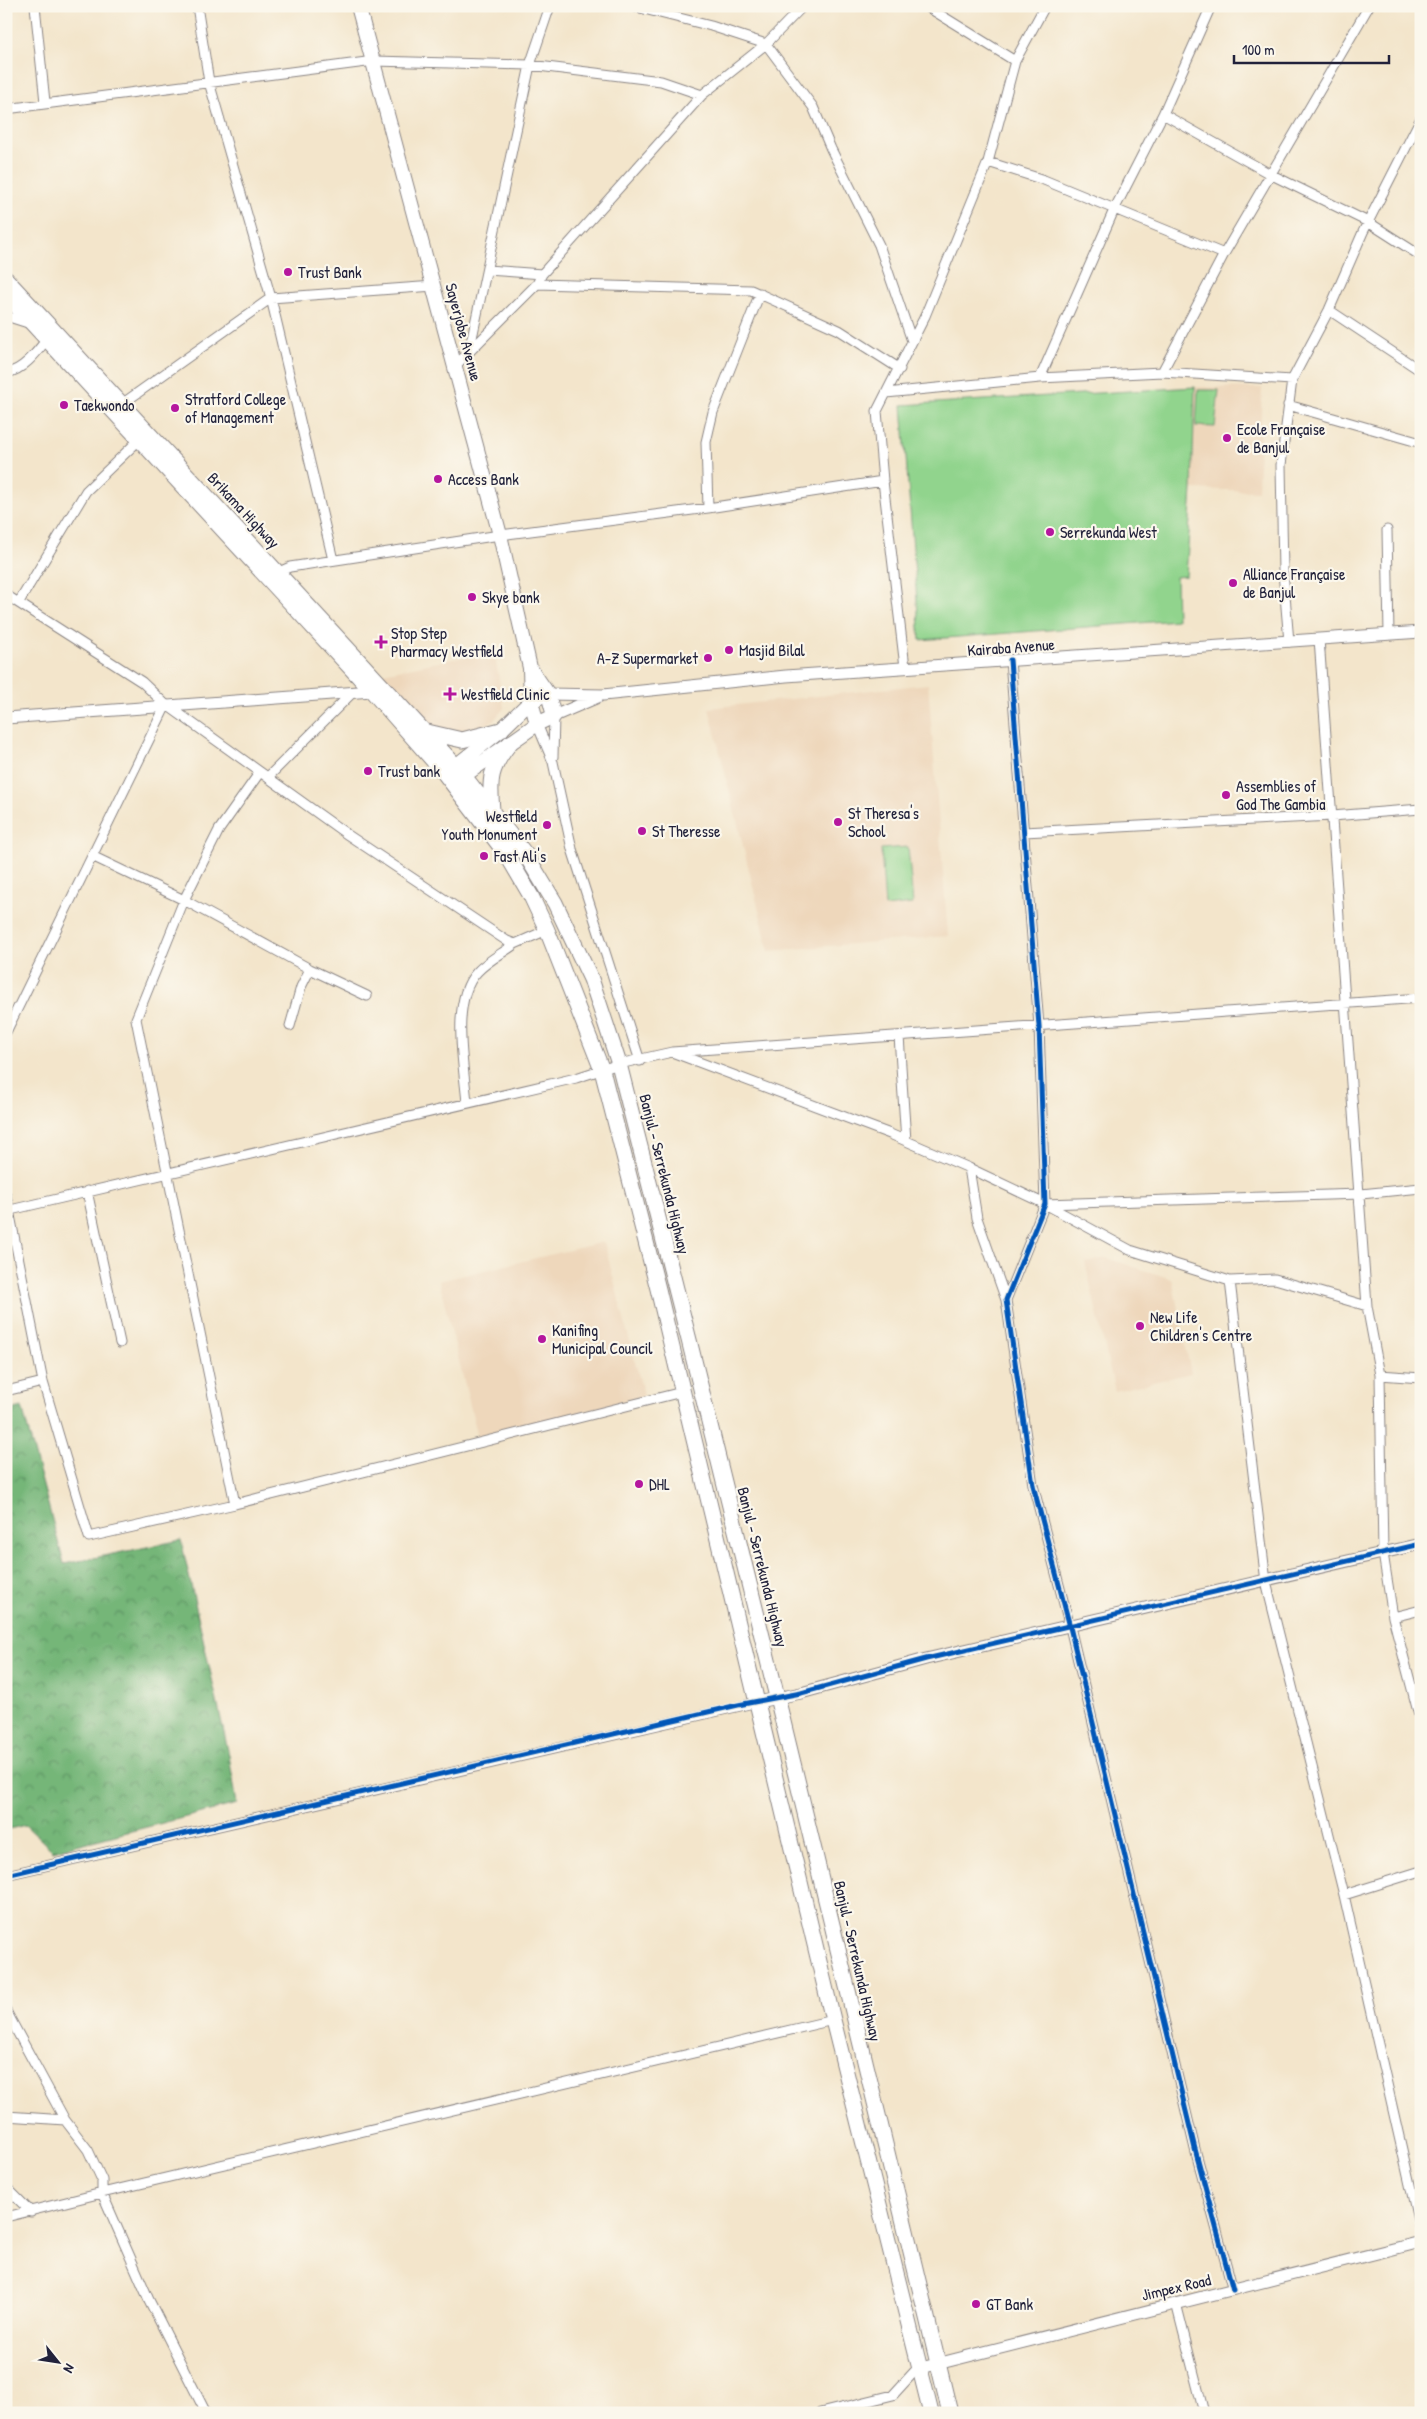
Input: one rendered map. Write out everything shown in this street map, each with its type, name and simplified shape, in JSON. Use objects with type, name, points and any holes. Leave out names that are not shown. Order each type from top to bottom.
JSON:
[{"type":"highway","name":"Brikama Highway","points":[[6,279],[122,404],[372,691],[454,775]]},
{"type":"highway","name":"Brikama Highway","points":[[6,296],[139,440],[423,731],[454,775]]},
{"type":"highway","points":[[423,731],[462,740],[501,730]]},
{"type":"highway","points":[[492,810],[489,784],[491,772],[496,760],[510,743]]},
{"type":"highway","points":[[454,775],[507,855],[531,896],[547,930],[602,1070],[758,1702],[833,2020],[931,2413]]},
{"type":"highway","name":"Banjul - Serrekunda Highway","points":[[454,775],[492,810],[526,855],[555,903],[591,979],[619,1064],[777,1697],[950,2413]]},
{"type":"main road","name":"Sayerjobe Avenue","points":[[358,6],[500,534],[530,668],[531,701],[537,724]]},
{"type":"main road","name":"Sayerjobe Avenue","points":[[530,668],[548,694],[554,716]]},
{"type":"main road","name":"Kairaba Avenue","points":[[454,775],[531,701],[548,694]]},
{"type":"main road","name":"Kairaba Avenue","points":[[454,775],[510,743],[537,724],[554,716]]},
{"type":"street","points":[[35,6],[45,102]]},
{"type":"street","points":[[197,6],[209,82],[271,298],[333,560]]},
{"type":"street","points":[[469,352],[530,65],[550,6]]},
{"type":"street","points":[[632,6],[711,26],[766,44],[813,107],[831,149],[879,245],[912,342]]},
{"type":"street","points":[[454,367],[537,284],[542,274],[702,95],[766,44],[803,6]]},
{"type":"street","points":[[926,6],[1015,61]]},
{"type":"street","points":[[905,667],[883,481],[877,411],[900,370],[926,316],[988,162],[1015,61],[1045,6]]},
{"type":"street","points":[[1040,378],[1114,210],[1163,114],[1211,6]]},
{"type":"street","points":[[1162,372],[1224,254],[1369,6]]},
{"type":"street","points":[[6,109],[45,102],[374,61],[530,65],[661,81],[702,95]]},
{"type":"street","points":[[1163,114],[1270,174],[1368,222],[1421,256]]},
{"type":"street","points":[[1289,642],[1283,572],[1282,465],[1292,380],[1329,310],[1368,222],[1421,118]]},
{"type":"street","points":[[988,162],[1044,180],[1224,254]]},
{"type":"street","points":[[487,270],[542,274]]},
{"type":"street","points":[[537,284],[655,287],[760,293],[839,330],[900,370]]},
{"type":"street","points":[[122,404],[271,298],[434,286]]},
{"type":"street","points":[[708,508],[706,442],[712,419],[760,293]]},
{"type":"street","points":[[1329,310],[1421,371]]},
{"type":"street","points":[[6,316],[34,325]]},
{"type":"street","points":[[6,373],[12,372],[31,358],[47,339]]},
{"type":"street","points":[[886,393],[1040,378],[1162,372],[1292,380]]},
{"type":"street","points":[[1288,405],[1421,443]]},
{"type":"street","points":[[20,602],[86,491],[139,440]]},
{"type":"street","points":[[273,576],[290,566],[500,534],[708,508],[883,481]]},
{"type":"street","points":[[1387,530],[1388,634]]},
{"type":"street","points":[[6,595],[20,602],[142,682],[166,705],[348,835],[515,944]]},
{"type":"street","name":"Kairaba Avenue","points":[[548,694],[603,695],[786,676],[1421,632]]},
{"type":"street","points":[[1319,639],[1344,1003],[1361,1194],[1367,1306],[1380,1375],[1383,1553],[1393,1617],[1421,1723]]},
{"type":"street","points":[[1006,1300],[1045,1204],[1039,1026],[1010,660]]},
{"type":"street","points":[[6,718],[372,691]]},
{"type":"street","points":[[268,777],[353,692]]},
{"type":"street","name":"Kairaba Avenue","points":[[554,716],[603,695]]},
{"type":"street","points":[[6,1032],[166,705]]},
{"type":"street","points":[[553,762],[554,716]]},
{"type":"street","points":[[537,724],[553,762],[572,849],[614,987],[640,1061]]},
{"type":"street","points":[[235,1504],[136,1019],[184,900],[219,830],[260,772]]},
{"type":"street","points":[[1024,832],[1332,816],[1421,809]]},
{"type":"street","points":[[92,856],[184,900],[310,969],[367,996]]},
{"type":"street","points":[[467,1103],[460,1010],[465,989],[478,971],[515,944],[547,930]]},
{"type":"street","points":[[290,1026],[301,987],[310,969]]},
{"type":"street","points":[[8,1210],[467,1103],[672,1052],[1421,998]]},
{"type":"street","points":[[899,1036],[906,1141]]},
{"type":"street","points":[[672,1052],[906,1141],[969,1168],[1045,1204],[1130,1250],[1230,1281],[1275,1279],[1367,1306]]},
{"type":"street","points":[[969,1168],[977,1218],[1006,1300],[1033,1484],[1070,1627],[1193,2140],[1233,2290]]},
{"type":"street","points":[[1045,1204],[1361,1194],[1421,1188]]},
{"type":"street","points":[[87,1191],[120,1343]]},
{"type":"street","points":[[6,1195],[43,1382],[89,1537],[235,1504],[682,1392]]},
{"type":"street","points":[[1230,1281],[1266,1582],[1344,1895],[1421,2232]]},
{"type":"street","points":[[1380,1375],[1421,1378]]},
{"type":"street","points":[[6,1390],[43,1382]]},
{"type":"street","points":[[6,1875],[801,1693],[926,1659],[1266,1582],[1421,1544]]},
{"type":"street","points":[[1393,1617],[1421,1610]]},
{"type":"street","points":[[1344,1895],[1421,1871]]},
{"type":"street","points":[[6,2011],[9,2023],[65,2120],[88,2150],[102,2180],[102,2193],[149,2300],[206,2413]]},
{"type":"street","points":[[6,2217],[833,2020]]},
{"type":"street","points":[[6,2116],[65,2120]]},
{"type":"street","points":[[6,2191],[10,2191],[31,2212]]},
{"type":"street","name":"Jimpex Road","points":[[920,2368],[1421,2242]]},
{"type":"street","points":[[1176,2303],[1204,2413]]},
{"type":"street","points":[[820,2413],[893,2394],[920,2368]]},
{"type":"shaded area","name":"Ecole Française de Banjul","points":[[1195,387],[1262,388],[1258,491],[1192,489]]},
{"type":"shaded area","name":"Westfield Clinic","points":[[494,651],[504,708],[495,719],[480,729],[461,734],[438,731],[378,674]]},
{"type":"shaded area","name":"St Theresa's School","points":[[928,684],[948,936],[769,951],[709,708]]},
{"type":"shaded area","name":"Kanifing Municipal Council","points":[[604,1242],[644,1396],[478,1437],[439,1281]]},
{"type":"shaded area","name":"New Life Children's Centre","points":[[1106,1258],[1172,1279],[1191,1373],[1115,1391],[1085,1262]]},
{"type":"green space","name":"Serrekunda West","points":[[1195,387],[1192,489],[1186,576],[1176,577],[1177,620],[920,640],[902,405]]},
{"type":"green space","points":[[1198,390],[1219,390],[1215,427],[1196,426]]},
{"type":"green space","points":[[908,847],[913,904],[885,907],[881,849]]},
{"type":"green space","points":[[22,1407],[64,1564],[181,1540],[229,1755],[237,1804],[53,1851],[25,1825],[6,1830],[6,1411]]},
{"type":"cycle path","points":[[1010,660],[1039,1026],[1045,1204],[1006,1300],[1033,1485],[1070,1627],[1195,2149],[1233,2290]]},
{"type":"cycle path","points":[[6,1875],[738,1705],[801,1693],[926,1659],[1421,1544]]},
{"type":"place","name":"Trust Bank","points":[[288,272]]},
{"type":"place","name":"Taekwondo","points":[[64,405]]},
{"type":"place","name":"Stratford College of Management","points":[[175,408]]},
{"type":"place","name":"Ecole Française de Banjul","points":[[1227,438]]},
{"type":"place","name":"Access Bank","points":[[438,479]]},
{"type":"place","name":"Serrekunda West","points":[[1050,532]]},
{"type":"place","name":"Alliance Française de Banjul","points":[[1233,583]]},
{"type":"place","name":"Skye bank","points":[[472,597]]},
{"type":"place","name":"Stop Step Pharmacy Westfield","points":[[381,642]]},
{"type":"place","name":"Masjid Bilal","points":[[729,650]]},
{"type":"place","name":"A-Z Supermarket","points":[[708,658]]},
{"type":"place","name":"Westfield Clinic","points":[[450,694]]},
{"type":"place","name":"Trust bank","points":[[368,771]]},
{"type":"place","name":"Assemblies of God The Gambia","points":[[1226,795]]},
{"type":"place","name":"St Theresa's School","points":[[838,822]]},
{"type":"place","name":"Westfield Youth Monument","points":[[547,825]]},
{"type":"place","name":"St Theresse","points":[[642,831]]},
{"type":"place","name":"Fast Ali's","points":[[484,856]]},
{"type":"place","name":"New Life Children's Centre","points":[[1140,1326]]},
{"type":"place","name":"Kanifing Municipal Council","points":[[542,1339]]},
{"type":"place","name":"DHL","points":[[639,1484]]},
{"type":"place","name":"GT Bank","points":[[976,2304]]}]
